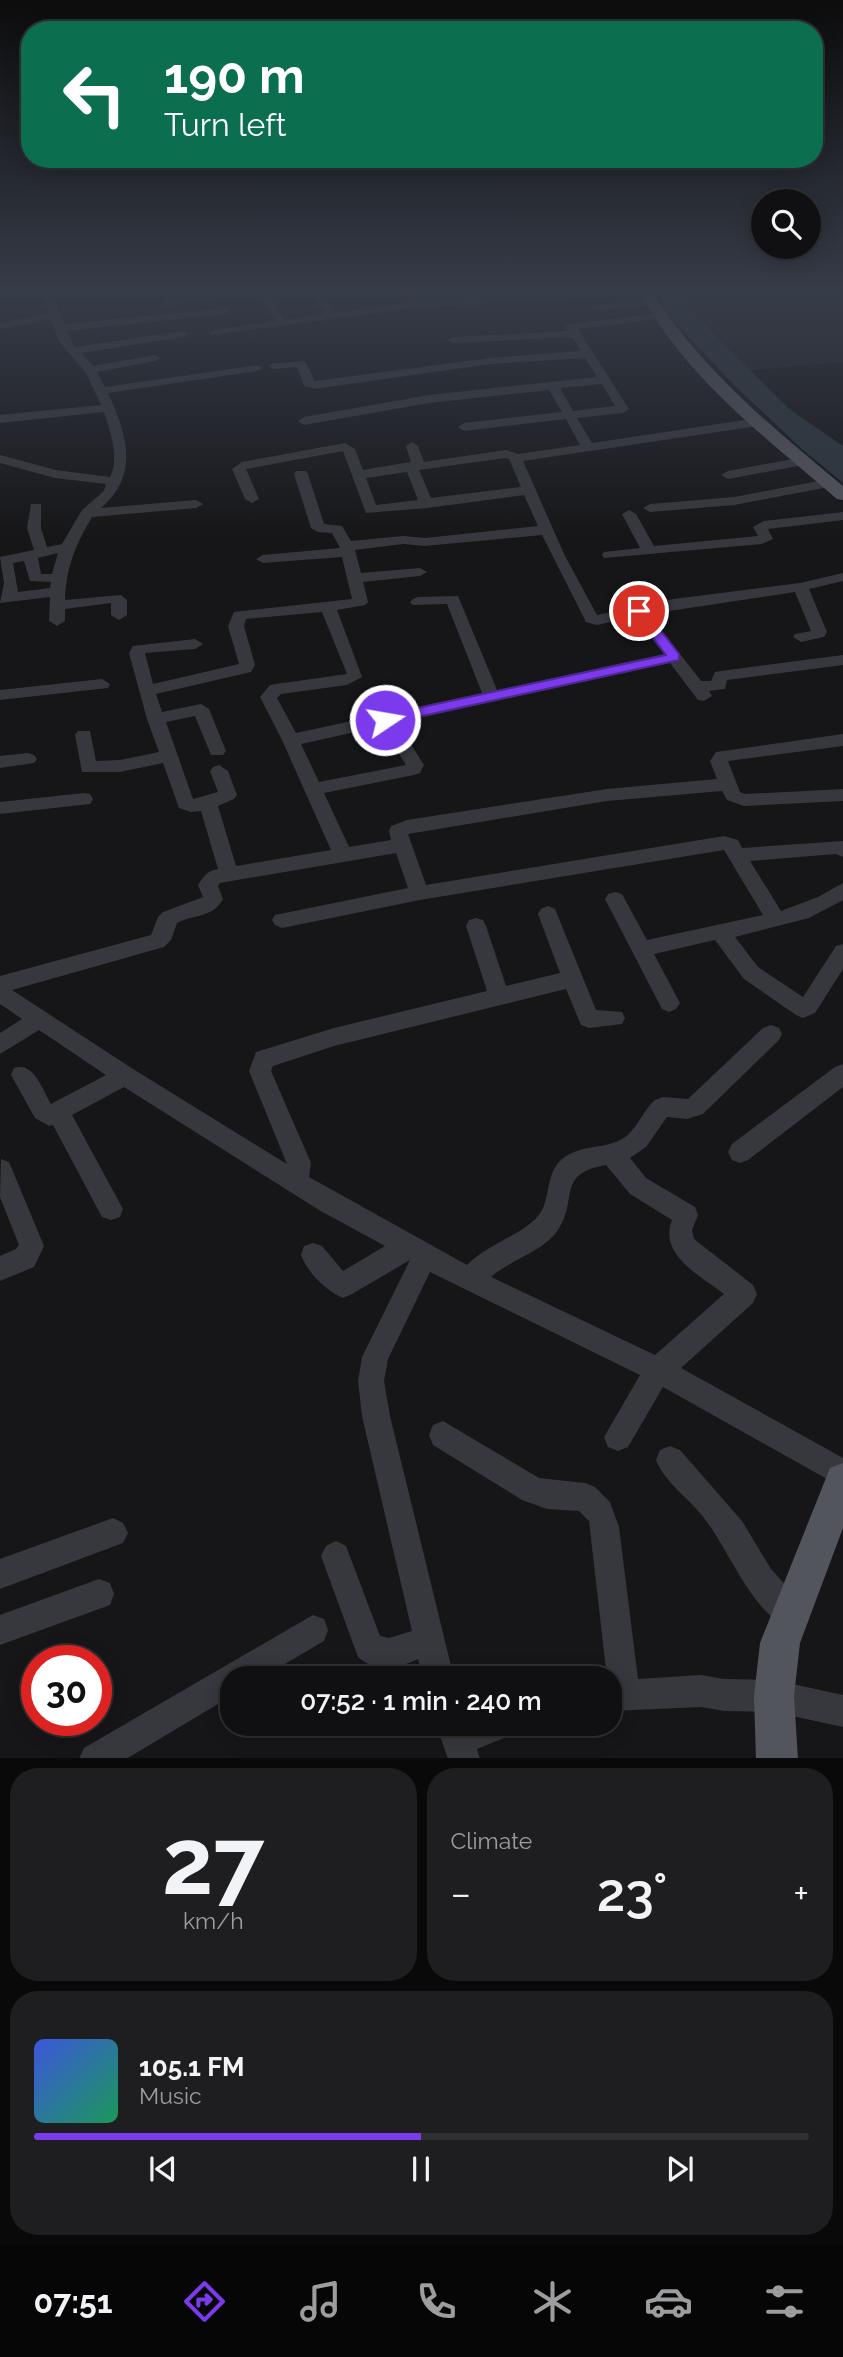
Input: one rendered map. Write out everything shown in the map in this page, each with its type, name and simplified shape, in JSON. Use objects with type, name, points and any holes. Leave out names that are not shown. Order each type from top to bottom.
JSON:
[{"type":"main road","points":[[713,376],[758,422],[843,495]]},
{"type":"main road","points":[[777,1758],[774,1696],[780,1643],[843,1481]]},
{"type":"street","points":[[57,621],[57,591],[67,547],[87,513],[107,497],[120,474],[118,439],[92,376]]},
{"type":"street","points":[[99,391],[202,376]]},
{"type":"street","points":[[306,376],[308,383],[314,385],[481,376]]},
{"type":"street","points":[[304,421],[390,405],[496,376]]},
{"type":"street","points":[[505,376],[552,385],[606,379]]},
{"type":"street","points":[[464,427],[623,409],[604,376]]},
{"type":"street","points":[[552,385],[589,449]]},
{"type":"street","points":[[0,419],[107,408]]},
{"type":"street","points":[[359,475],[506,454],[516,457],[589,449],[758,422]]},
{"type":"street","points":[[412,446],[415,466],[427,504]]},
{"type":"street","points":[[252,499],[239,469],[245,464],[345,447],[349,449],[371,510],[530,490]]},
{"type":"street","points":[[516,457],[545,530],[582,597],[588,617],[597,620],[709,598],[800,587],[843,577]]},
{"type":"street","points":[[0,459],[55,474],[114,481]]},
{"type":"street","points":[[728,475],[803,461]]},
{"type":"street","points":[[147,691],[245,668],[247,665],[236,626],[239,615],[360,602],[348,549],[337,529],[318,528],[301,474]]},
{"type":"street","points":[[650,508],[734,501],[829,483]]},
{"type":"street","points":[[87,513],[196,504]]},
{"type":"street","points":[[36,507],[35,579],[57,591]]},
{"type":"street","points":[[629,514],[649,551]]},
{"type":"street","points":[[609,555],[762,540],[766,539],[760,527],[764,525],[843,516]]},
{"type":"street","points":[[263,559],[545,530]]},
{"type":"street","points":[[67,547],[2,561],[10,583],[5,598],[57,591],[116,598],[119,600],[120,615]]},
{"type":"street","points":[[355,578],[420,572]]},
{"type":"street","points":[[800,587],[819,632],[801,637]]},
{"type":"street","points":[[418,602],[453,599],[492,697]]},
{"type":"street","points":[[328,607],[355,674],[347,680],[276,690],[268,694],[342,853]]},
{"type":"street","points":[[639,611],[701,692],[719,685],[719,678],[722,676],[843,660]]},
{"type":"street","points":[[195,644],[137,650],[155,719],[185,803],[191,806],[208,803],[228,795],[219,771]]},
{"type":"street","points":[[291,740],[674,657]]},
{"type":"street","points":[[0,695],[102,684]]},
{"type":"street","points":[[155,719],[201,709],[218,751]]},
{"type":"street","points":[[84,735],[88,768],[120,766],[168,756]]},
{"type":"street","points":[[314,789],[414,769],[415,765],[399,739]]},
{"type":"street","points":[[843,740],[722,756],[719,761],[733,796],[744,800],[843,795]]},
{"type":"street","points":[[0,762],[28,759]]},
{"type":"street","points":[[419,893],[398,831],[407,827],[607,794],[728,784]]},
{"type":"street","points":[[0,808],[84,799]]},
{"type":"street","points":[[208,803],[229,873]]},
{"type":"street","points":[[282,920],[419,893],[724,843],[731,845],[775,918]]},
{"type":"street","points":[[0,985],[157,941],[164,934],[165,922],[172,915],[203,908],[211,903],[213,899],[208,885],[210,880],[229,873],[402,845]]},
{"type":"street","points":[[737,855],[842,848]]},
{"type":"street","points":[[643,951],[821,906],[843,890]]},
{"type":"street","points":[[615,899],[668,1003]]},
{"type":"street","points":[[548,914],[589,1019],[594,1021],[614,1018]]},
{"type":"street","points":[[476,926],[499,997]]},
{"type":"street","points":[[720,932],[751,973],[803,1009],[808,1007],[839,966]]},
{"type":"street","points":[[296,1182],[299,1163],[260,1072],[264,1059],[334,1037],[567,980],[573,981]]},
{"type":"street","points":[[0,993],[37,1020],[296,1182],[470,1280],[658,1370],[843,1474]]},
{"type":"street","points":[[0,1045],[37,1020]]},
{"type":"street","points":[[470,1280],[493,1259],[533,1237],[552,1219],[558,1207],[561,1180],[567,1170],[580,1160],[632,1146],[663,1107],[687,1109],[702,1101],[771,1034]]},
{"type":"street","points":[[740,1152],[843,1074]]},
{"type":"street","points":[[22,1075],[46,1115],[59,1112],[125,1076]]},
{"type":"street","points":[[59,1112],[110,1209]]},
{"type":"street","points":[[611,1153],[638,1186],[686,1215],[680,1230],[683,1246],[744,1294],[658,1370],[618,1437]]},
{"type":"street","points":[[0,1269],[25,1258],[32,1246],[1,1170]]},
{"type":"street","points":[[313,1255],[338,1284],[343,1285],[417,1250]]},
{"type":"street","points":[[417,1250],[375,1357],[372,1381],[376,1416],[435,1666]]},
{"type":"street","points":[[443,1435],[532,1490],[547,1495],[585,1497],[600,1512],[605,1527],[615,1666]]},
{"type":"street","points":[[670,1460],[712,1505],[732,1531],[760,1580],[792,1615]]},
{"type":"street","points":[[0,1574],[113,1532]]},
{"type":"street","points":[[335,1556],[369,1646],[374,1652],[386,1656],[428,1640]]},
{"type":"street","points":[[0,1630],[99,1594]]},
{"type":"street","points":[[97,1758],[313,1630]]},
{"type":"street","points":[[622,1696],[701,1690],[724,1695],[774,1696],[843,1712]]},
{"type":"shaded area","points":[[726,376],[756,376],[788,408],[843,446],[843,483],[802,449]]},
{"type":"route","points":[[385,720],[674,657],[639,611]]}]
